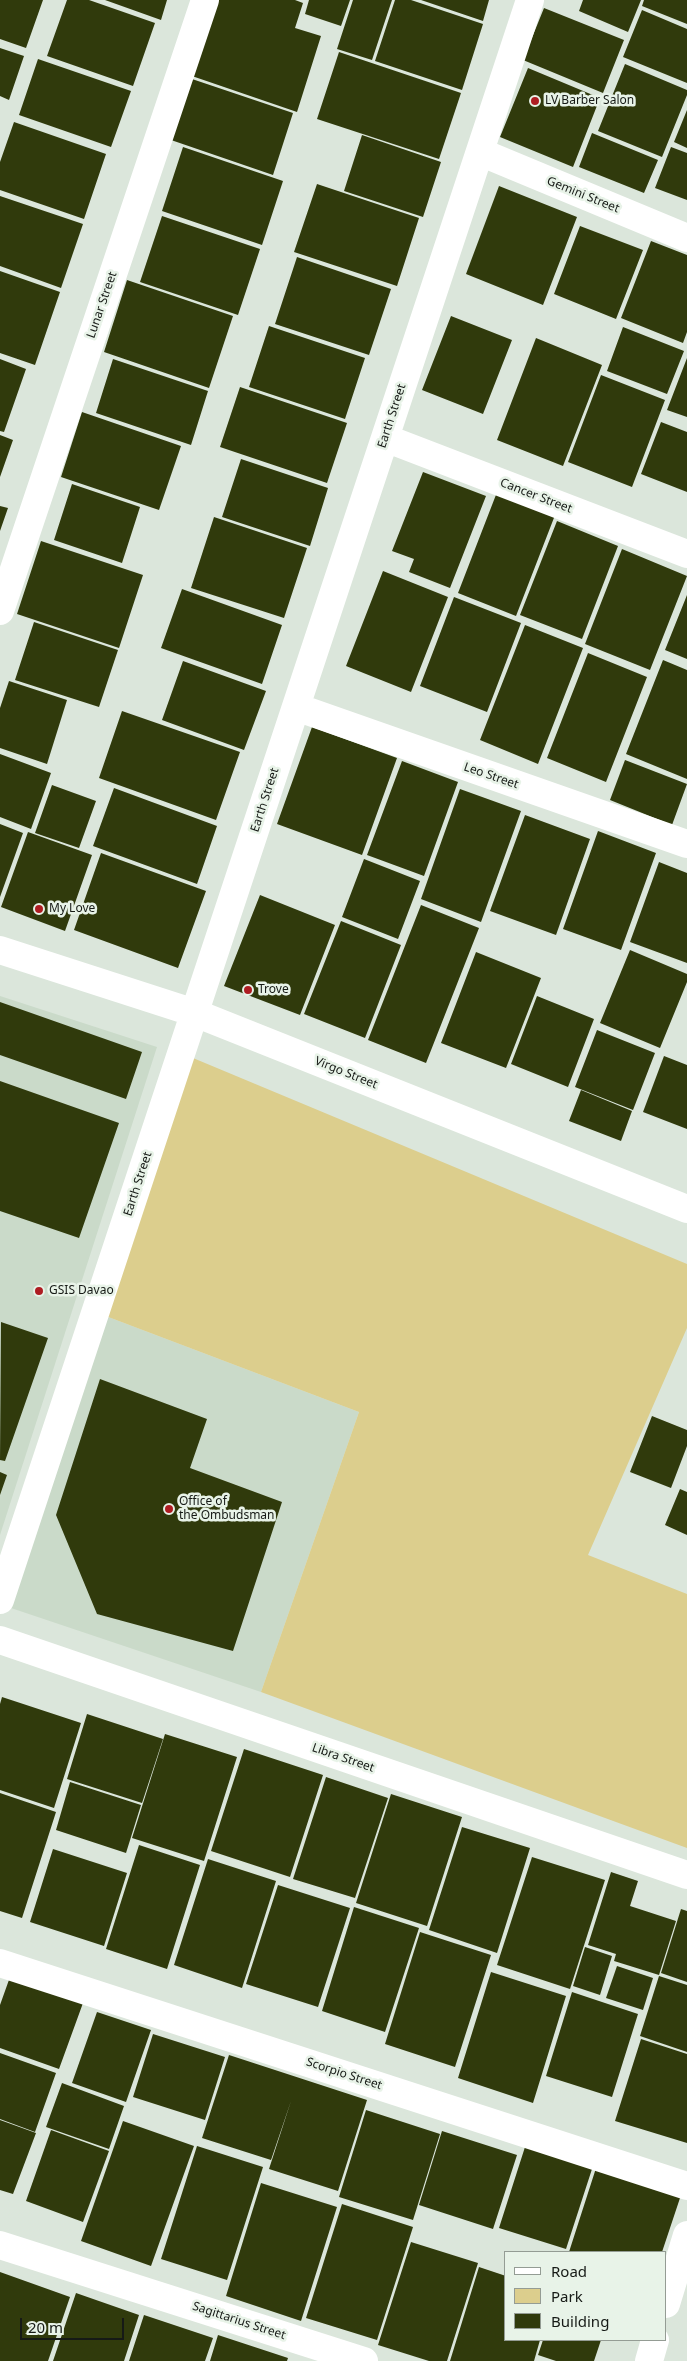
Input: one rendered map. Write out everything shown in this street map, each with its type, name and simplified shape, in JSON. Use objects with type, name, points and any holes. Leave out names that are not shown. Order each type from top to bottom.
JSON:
[{"type":"street","name":"Lunar Street","points":[[0,611],[205,0]]},
{"type":"street","name":"Earth Street","points":[[0,1600],[530,0]]},
{"type":"street","name":"Gemini Street","points":[[480,152],[687,238]]},
{"type":"street","name":"Cancer Street","points":[[385,438],[687,554]]},
{"type":"street","name":"Leo Street","points":[[296,707],[687,844]]},
{"type":"street","name":"Virgo Street","points":[[0,950],[195,1013],[687,1209]]},
{"type":"street","name":"Libra Street","points":[[0,1640],[687,1875]]},
{"type":"street","name":"Scorpio Street","points":[[0,1963],[687,2186]]},
{"type":"street","points":[[667,2301],[687,2235]]},
{"type":"street","name":"Sagittarius Street","points":[[0,2245],[364,2361]]},
{"type":"street","points":[[648,2361],[655,2341]]},
{"type":"shaded area","name":"GSIS Davao","points":[[0,996],[157,1047],[0,1535]]},
{"type":"shaded area","points":[[103,1315],[359,1412],[261,1692],[11,1608]]},
{"type":"green space","points":[[193,1058],[687,1264],[687,1328],[588,1555],[687,1594],[687,1848],[261,1692],[359,1412],[103,1315]]},
{"type":"building","points":[[0,0],[43,0],[26,48],[0,39]]},
{"type":"building","points":[[67,0],[89,0],[155,23],[133,86],[47,56]]},
{"type":"building","points":[[105,0],[167,0],[161,20]]},
{"type":"building","points":[[213,0],[295,0],[303,3],[295,28],[321,36],[297,112],[189,75]]},
{"type":"building","points":[[309,0],[350,0],[341,26],[305,14]]},
{"type":"building","points":[[353,0],[392,0],[372,60],[337,49]]},
{"type":"building","points":[[395,0],[411,0],[483,24],[462,90],[375,61]]},
{"type":"building","points":[[421,0],[489,0],[483,21]]},
{"type":"building","points":[[583,0],[641,0],[628,32],[579,11]]},
{"type":"building","points":[[644,0],[687,0],[687,24],[642,6]]},
{"type":"building","points":[[544,8],[624,40],[603,93],[523,60]]},
{"type":"building","points":[[642,10],[687,29],[687,83],[623,57]]},
{"type":"building","points":[[0,48],[24,56],[9,100],[0,96]]},
{"type":"building","points":[[339,52],[461,93],[439,159],[317,119]]},
{"type":"building","points":[[38,59],[131,91],[111,147],[19,115]]},
{"type":"building","points":[[625,64],[687,90],[687,95],[662,157],[598,131]]},
{"type":"building","points":[[528,68],[600,98],[573,167],[500,137]]},
{"type":"building","points":[[192,79],[293,113],[273,175],[171,140]]},
{"type":"building","points":[[687,110],[687,148],[674,142]]},
{"type":"building","points":[[14,122],[106,154],[84,219],[0,190],[0,162]]},
{"type":"building","points":[[592,133],[658,160],[644,193],[579,167]]},
{"type":"building","points":[[362,135],[441,162],[423,217],[344,191]]},
{"type":"building","points":[[183,147],[283,181],[262,245],[162,211]]},
{"type":"building","points":[[671,147],[687,153],[687,200],[655,188]]},
{"type":"building","points":[[317,184],[419,218],[397,286],[294,252]]},
{"type":"building","points":[[499,186],[577,217],[543,305],[466,274]]},
{"type":"building","points":[[0,196],[83,224],[61,288],[0,266]]},
{"type":"building","points":[[162,216],[260,249],[238,315],[140,282]]},
{"type":"building","points":[[580,226],[643,250],[616,319],[554,294]]},
{"type":"building","points":[[651,241],[687,255],[687,332],[683,343],[621,318]]},
{"type":"building","points":[[297,257],[391,289],[369,355],[275,324]]},
{"type":"building","points":[[0,271],[60,292],[35,365],[0,353]]},
{"type":"building","points":[[127,280],[233,316],[209,388],[104,352]]},
{"type":"building","points":[[451,316],[512,340],[483,414],[422,390]]},
{"type":"building","points":[[269,326],[365,358],[345,419],[249,387]]},
{"type":"building","points":[[623,327],[684,351],[667,394],[607,371]]},
{"type":"building","points":[[536,338],[602,365],[563,466],[497,440]]},
{"type":"building","points":[[687,358],[687,417],[667,410]]},
{"type":"building","points":[[0,359],[26,369],[4,432],[0,431]]},
{"type":"building","points":[[113,359],[208,391],[191,445],[96,413]]},
{"type":"building","points":[[601,375],[665,400],[632,487],[568,462]]},
{"type":"building","points":[[240,387],[347,423],[327,483],[220,447]]},
{"type":"building","points":[[82,412],[181,446],[159,510],[61,477]]},
{"type":"building","points":[[661,422],[687,432],[687,492],[641,474]]},
{"type":"building","points":[[0,435],[13,440],[0,477]]},
{"type":"building","points":[[241,459],[328,488],[310,546],[222,517]]},
{"type":"building","points":[[423,472],[486,496],[450,588],[409,572],[414,559],[392,551]]},
{"type":"building","points":[[72,484],[140,507],[122,563],[54,540]]},
{"type":"building","points":[[499,487],[557,510],[516,616],[458,593]]},
{"type":"building","points":[[0,506],[8,508],[0,531]]},
{"type":"building","points":[[214,517],[307,548],[284,618],[191,588]]},
{"type":"building","points":[[557,521],[618,546],[582,639],[520,615]]},
{"type":"building","points":[[41,541],[143,575],[119,648],[17,614]]},
{"type":"building","points":[[622,549],[687,576],[650,670],[585,644]]},
{"type":"building","points":[[383,571],[448,597],[411,692],[346,666]]},
{"type":"building","points":[[182,589],[282,625],[262,684],[161,648]]},
{"type":"building","points":[[687,595],[687,659],[665,650]]},
{"type":"building","points":[[454,597],[521,623],[487,712],[420,686]]},
{"type":"building","points":[[34,622],[118,650],[99,707],[15,680]]},
{"type":"building","points":[[525,625],[583,648],[538,764],[480,740]]},
{"type":"building","points":[[588,653],[647,677],[606,782],[547,758]]},
{"type":"building","points":[[663,660],[687,670],[687,779],[626,754]]},
{"type":"building","points":[[183,661],[266,691],[244,750],[162,720]]},
{"type":"building","points":[[9,681],[67,700],[47,764],[0,748],[0,708]]},
{"type":"building","points":[[122,711],[240,752],[216,820],[99,778]]},
{"type":"building","points":[[312,727],[397,758],[362,855],[277,824]]},
{"type":"building","points":[[0,754],[51,773],[31,829],[0,817]]},
{"type":"building","points":[[625,760],[687,784],[672,825],[610,800]]},
{"type":"building","points":[[402,761],[458,782],[424,876],[367,855]]},
{"type":"building","points":[[52,785],[96,801],[79,848],[35,833]]},
{"type":"building","points":[[114,788],[217,826],[197,884],[93,846]]},
{"type":"building","points":[[460,789],[521,811],[481,922],[421,899]]},
{"type":"building","points":[[525,815],[590,839],[556,935],[490,911]]},
{"type":"building","points":[[0,824],[23,833],[0,897]]},
{"type":"building","points":[[598,831],[656,853],[621,950],[563,929]]},
{"type":"building","points":[[28,832],[92,855],[65,931],[1,907]]},
{"type":"building","points":[[101,853],[206,891],[178,968],[74,930]]},
{"type":"building","points":[[364,859],[420,881],[398,939],[342,917]]},
{"type":"building","points":[[659,862],[687,873],[687,963],[630,942]]},
{"type":"building","points":[[260,895],[335,925],[300,1015],[224,986]]},
{"type":"building","points":[[421,905],[479,928],[426,1063],[368,1040]]},
{"type":"building","points":[[341,921],[401,945],[365,1038],[304,1014]]},
{"type":"building","points":[[630,950],[687,974],[687,982],[660,1048],[600,1023]]},
{"type":"building","points":[[476,952],[541,978],[506,1068],[441,1043]]},
{"type":"building","points":[[537,996],[594,1019],[568,1087],[511,1064]]},
{"type":"building","points":[[0,1002],[142,1052],[126,1099],[0,1055]]},
{"type":"building","points":[[597,1030],[655,1053],[633,1110],[575,1087]]},
{"type":"building","points":[[664,1056],[687,1065],[687,1129],[643,1112]]},
{"type":"building","points":[[0,1081],[119,1123],[79,1238],[0,1211]]},
{"type":"building","points":[[581,1090],[632,1111],[621,1141],[569,1121]]},
{"type":"building","points":[[1,1322],[48,1338],[5,1461],[0,1460]]},
{"type":"building","name":"Office of the Ombudsman","points":[[100,1379],[207,1419],[190,1468],[282,1502],[233,1651],[97,1614],[56,1515]]},
{"type":"building","points":[[652,1416],[687,1430],[687,1446],[671,1488],[630,1472]]},
{"type":"building","points":[[0,1472],[7,1475],[0,1495]]},
{"type":"building","points":[[680,1489],[687,1492],[687,1535],[665,1525]]},
{"type":"building","points":[[2,1697],[81,1723],[54,1808],[0,1790],[0,1704]]},
{"type":"building","points":[[87,1714],[163,1739],[142,1803],[67,1779]]},
{"type":"building","points":[[165,1734],[237,1757],[204,1861],[132,1838]]},
{"type":"building","points":[[244,1749],[323,1775],[290,1877],[211,1851]]},
{"type":"building","points":[[326,1777],[388,1798],[355,1898],[293,1879]]},
{"type":"building","points":[[70,1782],[141,1805],[126,1853],[56,1830]]},
{"type":"building","points":[[0,1793],[56,1812],[22,1918],[0,1911]]},
{"type":"building","points":[[391,1794],[462,1817],[427,1926],[356,1903]]},
{"type":"building","points":[[462,1827],[530,1848],[497,1953],[429,1930]]},
{"type":"building","points":[[139,1845],[200,1865],[167,1969],[106,1949]]},
{"type":"building","points":[[53,1849],[127,1873],[104,1946],[30,1922]]},
{"type":"building","points":[[532,1857],[605,1880],[570,1989],[497,1965]]},
{"type":"building","points":[[208,1859],[276,1881],[242,1988],[174,1965]]},
{"type":"building","points":[[611,1872],[638,1881],[630,1906],[676,1921],[659,1975],[614,1961],[616,1954],[588,1945]]},
{"type":"building","points":[[278,1885],[350,1908],[318,2007],[246,1984]]},
{"type":"building","points":[[354,1907],[419,1928],[385,2032],[322,2011]]},
{"type":"building","points":[[681,1909],[687,1911],[687,1982],[661,1973]]},
{"type":"building","points":[[420,1932],[491,1955],[455,2067],[385,2044]]},
{"type":"building","points":[[585,1947],[612,1956],[600,1995],[573,1986]]},
{"type":"building","points":[[617,1966],[653,1978],[643,2010],[606,1998]]},
{"type":"building","points":[[491,1972],[566,1996],[533,2103],[458,2078]]},
{"type":"building","points":[[659,1976],[687,1985],[687,2052],[640,2036]]},
{"type":"building","points":[[10,1977],[83,2003],[59,2069],[0,2048],[0,2005]]},
{"type":"building","points":[[572,1992],[638,2014],[612,2097],[546,2076]]},
{"type":"building","points":[[97,2012],[151,2030],[126,2102],[72,2083]]},
{"type":"building","points":[[153,2034],[225,2057],[205,2120],[133,2097]]},
{"type":"building","points":[[641,2039],[687,2054],[687,2143],[615,2121]]},
{"type":"building","points":[[0,2053],[56,2073],[35,2132],[0,2119]]},
{"type":"building","points":[[229,2055],[367,2100],[338,2191],[269,2169],[291,2101],[271,2160],[202,2138]]},
{"type":"building","points":[[62,2083],[124,2106],[109,2149],[46,2127]]},
{"type":"building","points":[[366,2110],[440,2134],[413,2220],[339,2197]]},
{"type":"building","points":[[0,2120],[36,2133],[13,2194],[0,2190]]},
{"type":"building","points":[[123,2121],[194,2146],[151,2266],[81,2241]]},
{"type":"building","points":[[51,2130],[109,2151],[83,2222],[26,2201]]},
{"type":"building","points":[[442,2131],[517,2155],[493,2229],[419,2205]]},
{"type":"building","points":[[197,2146],[263,2167],[227,2280],[161,2259]]},
{"type":"building","points":[[525,2147],[592,2169],[566,2249],[499,2228]]},
{"type":"building","points":[[597,2165],[682,2192],[662,2251],[569,2251]]},
{"type":"building","points":[[261,2183],[337,2207],[301,2321],[226,2296]]},
{"type":"building","points":[[342,2204],[413,2227],[377,2340],[306,2318]]},
{"type":"building","points":[[411,2242],[478,2263],[447,2361],[429,2361],[378,2345]]},
{"type":"building","points":[[479,2267],[504,2275],[504,2341],[540,2341],[534,2361],[450,2361]]},
{"type":"building","points":[[0,2272],[70,2297],[48,2361],[0,2361]]},
{"type":"building","points":[[76,2293],[139,2315],[124,2361],[53,2361]]},
{"type":"building","points":[[144,2315],[213,2338],[205,2361],[129,2361]]},
{"type":"building","points":[[218,2335],[288,2358],[287,2361],[210,2361]]},
{"type":"building","points":[[543,2341],[601,2341],[594,2361],[556,2361],[538,2355]]},
{"type":"place","name":"LV Barber Salon","points":[[535,101]]},
{"type":"place","name":"My Love","points":[[39,909]]},
{"type":"place","name":"Trove","points":[[248,990]]},
{"type":"place","name":"GSIS Davao","points":[[39,1291]]},
{"type":"place","name":"Office of the Ombudsman","points":[[169,1509]]}]
